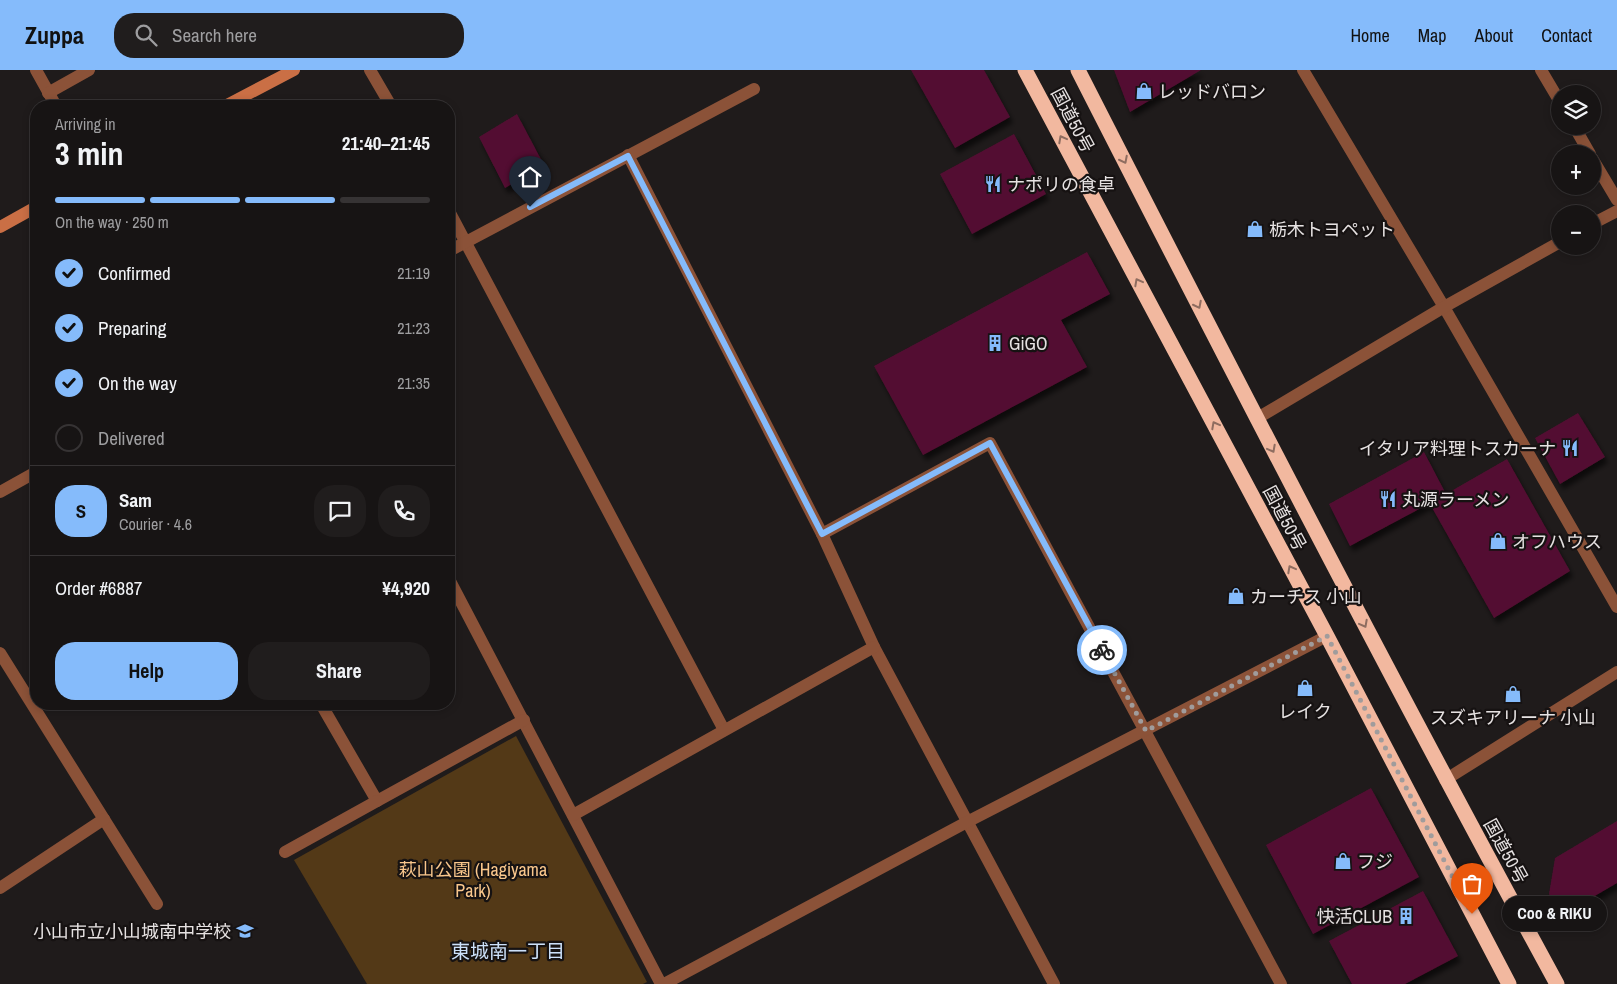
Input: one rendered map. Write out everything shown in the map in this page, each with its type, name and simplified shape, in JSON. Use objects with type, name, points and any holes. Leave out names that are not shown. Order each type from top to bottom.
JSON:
[{"type":"highway","name":"国道50号","points":[[1025,70],[1327,636],[1509,984]]},
{"type":"highway","name":"国道50号","points":[[1078,70],[1256,419],[1445,780],[1557,984]]},
{"type":"main road","points":[[236,100],[294,70]]},
{"type":"main road","points":[[0,227],[30,210]]},
{"type":"street","points":[[36,70],[52,100]]},
{"type":"street","points":[[48,93],[89,70]]},
{"type":"street","points":[[370,70],[388,100]]},
{"type":"street","points":[[1302,70],[1444,307],[1617,606]]},
{"type":"street","points":[[1541,70],[1551,87]]},
{"type":"street","points":[[455,248],[754,89]]},
{"type":"street","points":[[628,156],[822,534],[874,647],[1054,984]]},
{"type":"street","points":[[1601,173],[1617,200]]},
{"type":"street","points":[[1601,219],[1617,210]]},
{"type":"street","points":[[455,222],[724,730]]},
{"type":"street","points":[[1256,419],[1444,307],[1551,247]]},
{"type":"street","points":[[822,534],[990,443],[1281,984]]},
{"type":"street","points":[[0,492],[30,475]]},
{"type":"street","points":[[455,590],[663,984],[967,822],[1327,636]]},
{"type":"street","points":[[573,815],[874,647]]},
{"type":"street","points":[[0,653],[30,701]]},
{"type":"street","points":[[1445,780],[1617,672]]},
{"type":"street","points":[[36,710],[158,904]]},
{"type":"street","points":[[324,710],[377,801]]},
{"type":"street","points":[[285,852],[524,720]]},
{"type":"street","points":[[0,888],[104,819]]},
{"type":"green space","name":"萩山公園 (Hagiyama Park)","points":[[516,736],[647,982],[643,984],[367,984],[294,860]]},
{"type":"building","points":[[911,70],[984,70],[1010,117],[955,148]]},
{"type":"building","name":"レッドバロン","points":[[1114,70],[1201,70],[1130,112]]},
{"type":"building","points":[[517,114],[544,165],[505,188],[479,137]]},
{"type":"building","name":"ナポリの食卓","points":[[1014,134],[1046,194],[972,234],[940,174]]},
{"type":"building","name":"GiGO","points":[[1087,252],[1110,294],[1061,320],[1087,367],[923,455],[874,366]]},
{"type":"building","name":"イタリア料理トスカーナ","points":[[1578,413],[1605,457],[1560,484],[1535,438]]},
{"type":"building","points":[[1424,452],[1446,494],[1507,459],[1570,571],[1494,618],[1430,504],[1436,500],[1350,546],[1329,504]]},
{"type":"building","name":"フジ","points":[[1371,788],[1419,877],[1313,934],[1266,845]]},
{"type":"building","points":[[1617,821],[1617,883],[1562,915],[1549,894],[1555,858]]},
{"type":"building","name":"快活CLUB","points":[[1423,891],[1458,956],[1405,984],[1352,984],[1329,941]]},
{"type":"way so far","points":[[1102,650],[1146,731],[1327,636],[1472,914]]},
{"type":"place","name":"レッドバロン","points":[[1144,91]]},
{"type":"place","name":"ナポリの食卓","points":[[993,184]]},
{"type":"place","name":"栃木トヨペット","points":[[1255,229]]},
{"type":"place","name":"GiGO","points":[[995,343]]},
{"type":"place","name":"イタリア料理トスカーナ","points":[[1570,448]]},
{"type":"place","name":"丸源ラーメン","points":[[1388,499]]},
{"type":"place","name":"オフハウス","points":[[1498,541]]},
{"type":"place","name":"カーチス 小山","points":[[1236,596]]},
{"type":"place","name":"レイク","points":[[1305,688]]},
{"type":"place","name":"スズキアリーナ 小山","points":[[1513,694]]},
{"type":"place","name":"フジ","points":[[1343,861]]},
{"type":"place","name":"Coo & RIKU","points":[[1472,914]]},
{"type":"place","name":"快活CLUB","points":[[1406,916]]},
{"type":"place","name":"小山市立小山城南中学校","points":[[245,931]]},
{"type":"district","name":"東城南一丁目","points":[[508,951]]},
{"type":"route","points":[[530,207],[628,156],[822,534],[990,443],[1102,650]]}]
